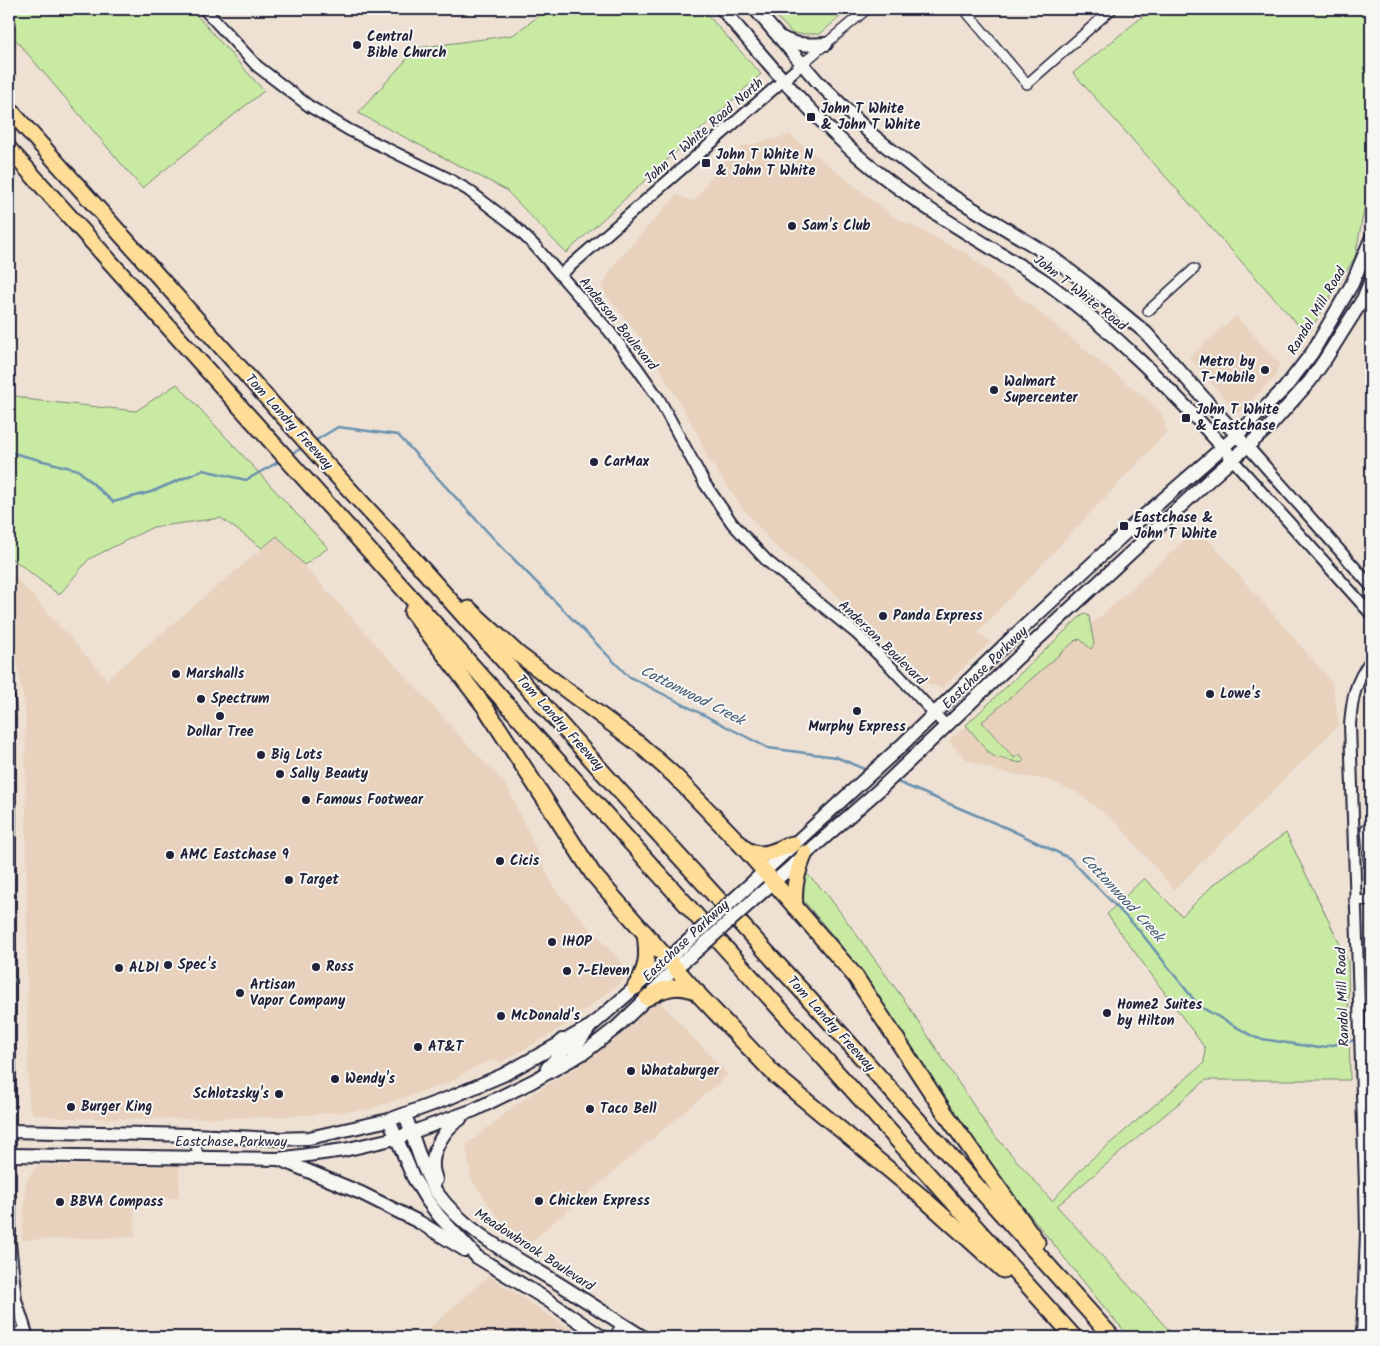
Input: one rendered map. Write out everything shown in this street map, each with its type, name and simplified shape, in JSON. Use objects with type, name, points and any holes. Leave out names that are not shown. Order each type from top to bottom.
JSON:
[{"type":"highway","name":"Tom Landry Freeway","points":[[10,110],[278,411],[824,1014],[1112,1337]]},
{"type":"highway","name":"Tom Landry Freeway","points":[[9,149],[1074,1337]]},
{"type":"highway","points":[[312,488],[321,506],[399,597],[485,707],[593,874],[697,992],[776,1076],[922,1197],[1060,1321]]},
{"type":"highway","points":[[408,553],[518,654],[639,744],[675,776],[745,849],[855,976],[945,1112],[1082,1305]]},
{"type":"highway","points":[[745,849],[755,855],[774,852],[793,844]]},
{"type":"highway","points":[[795,906],[796,874],[805,853]]},
{"type":"highway","points":[[635,987],[647,962],[645,933]]},
{"type":"highway","points":[[647,998],[658,992],[678,987],[688,988],[697,992]]},
{"type":"main road","name":"John T White Road","points":[[722,9],[784,80],[836,136],[864,162],[910,196],[1045,282],[1073,303],[1132,352],[1173,393],[1233,460]]},
{"type":"main road","name":"John T White Road","points":[[755,9],[850,116],[914,170],[939,188],[1049,255],[1088,284],[1146,334],[1248,447]]},
{"type":"main road","points":[[779,37],[792,44],[804,46],[826,44]]},
{"type":"main road","name":"Randol Mill Road","points":[[1237,435],[1285,388],[1312,353],[1352,284],[1371,239]]},
{"type":"main road","points":[[1248,447],[1276,420],[1315,374],[1363,299],[1371,280]]},
{"type":"main road","name":"Eastchase Parkway","points":[[769,877],[793,844],[935,715],[1012,638],[1146,513],[1237,435]]},
{"type":"main road","name":"Eastchase Parkway","points":[[10,1131],[193,1135],[276,1139],[309,1138],[405,1115],[503,1075],[562,1040],[591,1026],[635,987],[672,963],[690,948],[769,877],[805,853],[860,807],[1208,481],[1248,447]]},
{"type":"main road","points":[[1071,584],[1083,597]]},
{"type":"main road","name":"Eastchase Parkway","points":[[10,1155],[279,1159],[344,1150],[396,1138],[474,1110],[575,1058],[606,1036],[647,998],[672,963]]},
{"type":"main road","points":[[575,1058],[574,1048],[591,1026]]},
{"type":"main road","points":[[544,1075],[549,1066],[564,1050],[565,1046],[562,1040]]},
{"type":"main road","points":[[440,1196],[432,1167],[439,1143],[453,1123],[474,1110]]},
{"type":"main road","name":"Meadowbrook Boulevard","points":[[405,1115],[417,1150],[436,1191],[462,1222],[492,1243],[643,1337]]},
{"type":"main road","points":[[389,1120],[413,1177],[426,1200],[477,1257]]},
{"type":"main road","points":[[279,1159],[360,1193],[418,1222],[546,1299],[602,1337]]},
{"type":"street","name":"Anderson Boulevard","points":[[204,9],[257,66],[309,106],[349,130],[449,179],[468,190],[512,223],[535,246],[610,332],[638,369],[659,399],[704,484],[732,523],[767,561],[856,633],[891,667],[946,726]]},
{"type":"street","name":"John T White Road North","points":[[560,275],[867,9]]},
{"type":"street","points":[[965,9],[1026,84],[1112,9]]},
{"type":"street","points":[[1148,311],[1194,269]]},
{"type":"street","points":[[1073,303],[1088,284]]},
{"type":"street","name":"John T White Road","points":[[1248,447],[1371,586]]},
{"type":"street","name":"John T White Road","points":[[1233,460],[1371,614]]},
{"type":"street","name":"Randol Mill Road","points":[[1362,1337],[1368,1187],[1354,901],[1350,725],[1351,704],[1356,685],[1371,660]]},
{"type":"street","points":[[9,698],[10,1243],[16,1300],[26,1333],[9,1337]]},
{"type":"street","points":[[1366,830],[1371,889]]},
{"type":"street","points":[[1354,901],[1371,900]]},
{"type":"street","points":[[193,1135],[199,1158]]},
{"type":"street","points":[[614,1337],[622,1324]]},
{"type":"shaded area","points":[[790,135],[894,217],[966,253],[1161,411],[1167,432],[978,632],[990,642],[942,688],[930,685],[829,589],[773,544],[740,505],[708,458],[697,433],[661,371],[635,331],[601,288],[615,263],[677,195],[694,201],[722,162],[744,146]]},
{"type":"shaded area","points":[[1236,316],[1280,364],[1275,377],[1238,413],[1189,357]]},
{"type":"shaded area","points":[[1198,528],[1332,682],[1339,725],[1174,890],[1118,824],[1078,793],[1047,780],[999,772],[966,759],[948,741],[1081,634]]},
{"type":"shaded area","points":[[277,536],[506,784],[555,890],[632,974],[566,1025],[499,1064],[496,1059],[477,1066],[450,1082],[367,1110],[279,1117],[163,1119],[62,1118],[33,1114],[29,1105],[28,1084],[25,707],[9,620],[9,574],[13,574],[107,679]]},
{"type":"shaded area","points":[[658,1000],[728,1075],[527,1245],[517,1238],[500,1220],[471,1179],[466,1145],[526,1097],[576,1068]]},
{"type":"shaded area","points":[[38,1165],[179,1166],[179,1198],[134,1198],[135,1237],[22,1240],[26,1181]]},
{"type":"shaded area","points":[[489,1276],[561,1323],[584,1337],[419,1337]]},
{"type":"green space","points":[[9,9],[191,9],[264,91],[142,188],[9,32]]},
{"type":"green space","points":[[548,9],[702,9],[761,74],[566,253],[506,190],[358,113],[417,48],[513,35]]},
{"type":"green space","points":[[769,9],[849,9],[820,34],[793,34]]},
{"type":"green space","points":[[1152,9],[1371,9],[1371,173],[1355,257],[1307,335],[1073,73]]},
{"type":"green space","points":[[177,384],[328,548],[304,565],[277,536],[262,548],[221,518],[153,527],[89,559],[59,595],[9,556],[9,394],[32,400],[136,411]]},
{"type":"green space","points":[[1084,613],[1089,616],[1094,644],[1091,649],[1080,639],[1076,640],[982,722],[1014,758],[1020,754],[1024,760],[1021,763],[995,757],[989,753],[966,725]]},
{"type":"green space","points":[[1286,833],[1348,961],[1350,1080],[1206,1080],[1057,1206],[1175,1337],[1130,1337],[960,1128],[841,945],[802,899],[802,869],[827,894],[907,1004],[989,1129],[1052,1201],[1086,1164],[1204,1063],[1205,1048],[1107,914],[1144,878],[1182,916],[1213,885]]},
{"type":"waterway","name":"Cottonwood Creek","points":[[313,442],[338,427],[398,435],[495,540],[628,676],[768,748],[836,757],[869,771]]},
{"type":"waterway","name":"Cottonwood Creek","points":[[289,455],[304,447]]},
{"type":"waterway","name":"Cottonwood Creek","points":[[9,452],[78,470],[113,502],[151,492],[203,470],[246,480],[280,461]]},
{"type":"waterway","name":"Cottonwood Creek","points":[[895,781],[1009,829],[1069,858],[1138,929],[1199,1006],[1256,1038],[1319,1048],[1359,1039]]},
{"type":"waterway","name":"Cottonwood Creek","points":[[1364,1037],[1371,1036]]},
{"type":"place","name":"Central Bible Church","points":[[357,45]]},
{"type":"place","name":"John T White & John T White","points":[[811,117]]},
{"type":"place","name":"John T White N & John T White","points":[[706,163]]},
{"type":"place","name":"Sam's Club","points":[[792,226]]},
{"type":"place","name":"Metro by T-Mobile","points":[[1265,370]]},
{"type":"place","name":"Walmart Supercenter","points":[[994,390]]},
{"type":"place","name":"John T White & Eastchase","points":[[1186,418]]},
{"type":"place","name":"CarMax","points":[[594,462]]},
{"type":"place","name":"Eastchase & John T White","points":[[1124,526]]},
{"type":"place","name":"Panda Express","points":[[883,616]]},
{"type":"place","name":"Marshalls","points":[[176,674]]},
{"type":"place","name":"Lowe's","points":[[1210,694]]},
{"type":"place","name":"Spectrum","points":[[201,699]]},
{"type":"place","name":"Murphy Express","points":[[857,711]]},
{"type":"place","name":"Dollar Tree","points":[[220,716]]},
{"type":"place","name":"Big Lots","points":[[261,755]]},
{"type":"place","name":"Sally Beauty","points":[[280,774]]},
{"type":"place","name":"Famous Footwear","points":[[306,800]]},
{"type":"place","name":"AMC Eastchase 9","points":[[170,855]]},
{"type":"place","name":"Cicis","points":[[500,861]]},
{"type":"place","name":"Target","points":[[289,880]]},
{"type":"place","name":"IHOP","points":[[552,942]]},
{"type":"place","name":"Spec's","points":[[168,965]]},
{"type":"place","name":"Ross","points":[[316,967]]},
{"type":"place","name":"ALDI","points":[[119,968]]},
{"type":"place","name":"7-Eleven","points":[[567,971]]},
{"type":"place","name":"Artisan Vapor Company","points":[[240,993]]},
{"type":"place","name":"Home2 Suites by Hilton","points":[[1107,1013]]},
{"type":"place","name":"McDonald's","points":[[501,1016]]},
{"type":"place","name":"AT&T","points":[[418,1047]]},
{"type":"place","name":"Whataburger","points":[[631,1071]]},
{"type":"place","name":"Wendy's","points":[[335,1079]]},
{"type":"place","name":"Schlotzsky's","points":[[279,1094]]},
{"type":"place","name":"Burger King","points":[[71,1107]]},
{"type":"place","name":"Taco Bell","points":[[590,1109]]},
{"type":"place","name":"Chicken Express","points":[[539,1201]]},
{"type":"place","name":"BBVA Compass","points":[[60,1202]]}]
